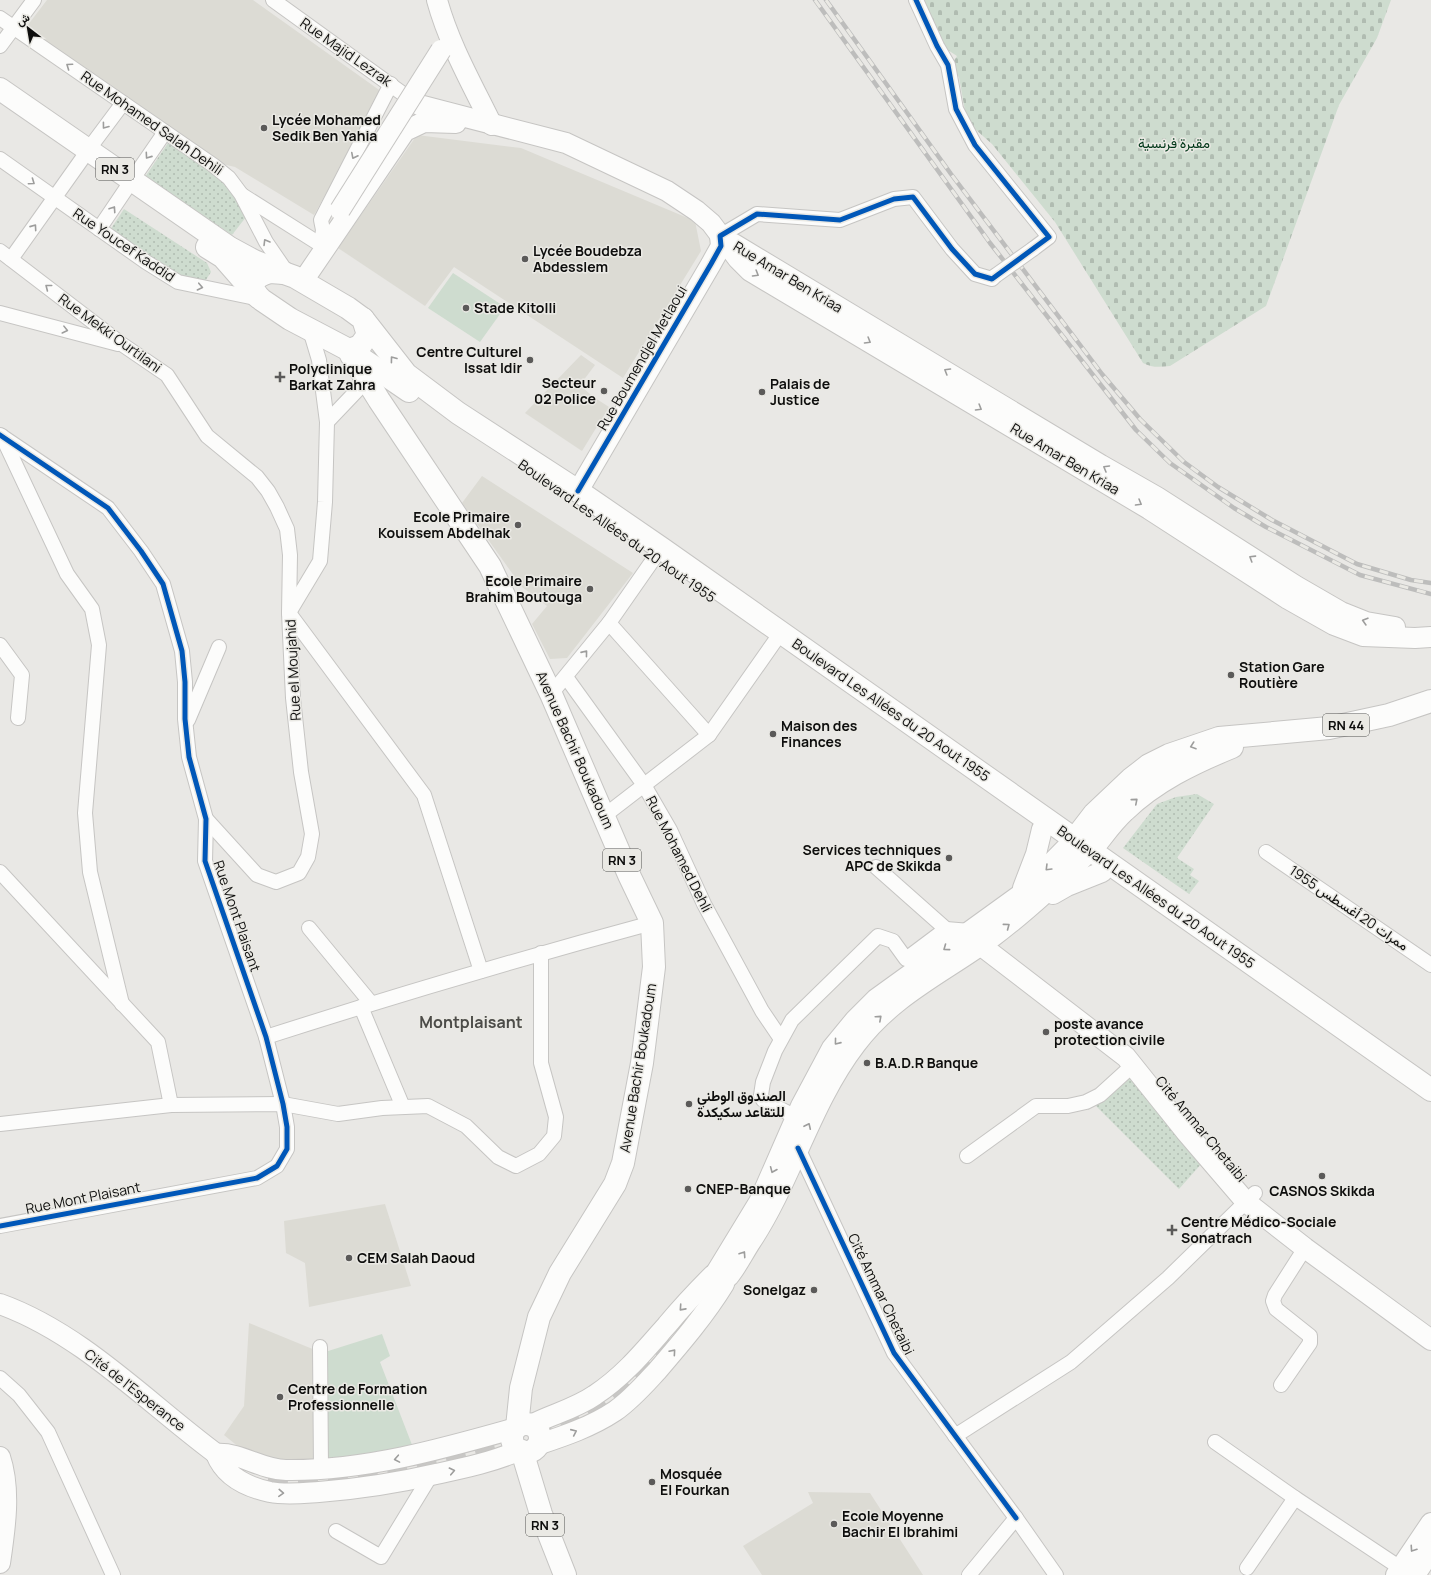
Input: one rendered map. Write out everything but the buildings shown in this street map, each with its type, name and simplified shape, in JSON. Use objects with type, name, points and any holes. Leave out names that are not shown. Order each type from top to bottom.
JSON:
[{"type":"main road","points":[[437,0],[443,21],[492,125]]},
{"type":"main road","points":[[293,276],[316,233],[340,210],[441,50],[443,21]]},
{"type":"main road","name":"RN 3","points":[[0,89],[223,257],[260,298]]},
{"type":"main road","name":"RN 3","points":[[0,101],[85,154]]},
{"type":"main road","points":[[419,105],[566,143],[667,191],[697,211],[711,223],[720,236]]},
{"type":"main road","points":[[293,276],[405,130],[424,122],[492,125]]},
{"type":"main road","name":"RN 3","points":[[129,185],[230,248],[254,261],[293,276]]},
{"type":"main road","name":"Rue Amar Ben Kriaa","points":[[720,236],[738,259],[750,271],[1149,509],[1288,598],[1334,624],[1363,636],[1415,638],[1431,637]]},
{"type":"main road","name":"Rue Amar Ben Kriaa","points":[[720,236],[1101,465],[1157,497],[1296,586],[1341,612],[1366,622],[1431,633]]},
{"type":"main road","name":"Rue Boumendjel Metlaoui","points":[[578,491],[711,264],[721,246],[720,236]]},
{"type":"main road","points":[[711,264],[738,259]]},
{"type":"main road","points":[[293,276],[270,272],[262,274],[254,282],[254,289],[260,298],[310,330],[349,350],[360,346],[365,327]]},
{"type":"main road","name":"Boulevard Les Allées du 20 Aout 1955","points":[[293,276],[348,308],[406,374],[458,412],[578,491],[1107,869],[1431,1103]]},
{"type":"main road","points":[[365,327],[374,377]]},
{"type":"main road","name":"RN 3","points":[[349,350],[374,377]]},
{"type":"main road","name":"Boulevard Les Allées du 20 Aout 1955","points":[[374,377],[569,496],[775,641],[1069,842]]},
{"type":"main road","name":"Avenue Bachir Boukadoum","points":[[374,377],[490,566],[552,694],[629,875],[652,923],[653,974],[642,1064],[623,1163],[615,1184],[560,1273],[545,1303],[536,1324],[526,1372],[521,1388],[530,1474],[537,1503],[562,1573]]},
{"type":"main road","name":"RN 44","points":[[1102,819],[1131,778],[1150,765],[1169,755],[1220,738],[1316,730],[1368,721],[1431,701]]},
{"type":"main road","points":[[526,1438],[482,1464],[407,1481],[334,1491],[300,1493],[272,1492],[260,1489],[236,1479],[224,1468],[216,1454],[231,1454],[268,1468],[275,1469],[321,1469],[526,1438],[568,1435],[602,1419],[630,1400],[657,1371],[709,1307],[724,1272],[759,1202],[796,1117],[832,1048],[855,1020],[876,999],[1022,904],[1107,869],[1102,819],[1069,842],[1036,854],[1022,904]]},
{"type":"main road","points":[[1022,904],[1069,842]]},
{"type":"main road","name":"Boulevard Les Allées du 20 Aout 1955","points":[[1107,869],[1431,1090]]},
{"type":"main road","points":[[724,1272],[763,1223],[778,1194],[809,1124],[836,1074],[856,1045],[873,1023],[976,935]]},
{"type":"main road","name":"Cité Ammar Chetaibi","points":[[976,935],[1065,1003],[1135,1050],[1230,1167],[1251,1197],[1431,1325]]},
{"type":"main road","name":"Cité Ammar Chetaibi","points":[[1065,1003],[1126,1057],[1186,1132],[1305,1248],[1431,1340]]},
{"type":"main road","name":"Cité de l'Esperance","points":[[0,1304],[44,1324],[78,1345],[216,1454],[245,1472],[268,1479]]},
{"type":"main road","points":[[0,1457],[6,1485],[3,1543],[0,1562]]},
{"type":"main road","points":[[1406,1573],[1431,1523]]},
{"type":"main road","points":[[1406,1573],[1431,1551]]},
{"type":"street","points":[[0,46],[34,0]]},
{"type":"street","name":"Rue Majid Lezrak","points":[[273,0],[419,105]]},
{"type":"street","points":[[720,236],[757,214],[840,220],[894,199],[913,198],[952,249],[975,274],[992,279],[1049,238],[975,145],[956,110],[948,65],[937,46],[916,0]]},
{"type":"street","name":"Rue Mohamed Salah Dehili","points":[[0,18],[229,178],[241,194],[266,242],[293,276]]},
{"type":"street","points":[[241,194],[316,233],[391,84]]},
{"type":"street","points":[[6,255],[54,197],[123,103]]},
{"type":"street","points":[[99,229],[165,132]]},
{"type":"street","name":"Rue Youcef Kaddid","points":[[0,159],[99,229],[178,282],[260,298]]},
{"type":"street","name":"Rue Mekki Ourtilani","points":[[6,255],[123,345],[167,375],[207,436],[257,477],[278,507],[287,529],[290,555],[289,613]]},
{"type":"street","points":[[0,313],[123,345]]},
{"type":"street","name":"Rue el Moujahid","points":[[206,819],[257,875],[276,882],[299,873],[308,857],[312,834],[301,772],[293,698],[289,613],[320,561],[325,502],[327,422],[320,360],[310,330]]},
{"type":"street","points":[[327,422],[374,377]]},
{"type":"street","points":[[1,435],[67,574],[92,609],[99,645],[89,753],[86,821],[90,872],[122,1004]]},
{"type":"street","name":"Rue Mont Plaisant","points":[[0,1226],[257,1178],[277,1166],[287,1149],[287,1127],[283,1104],[266,1037],[205,861],[206,819],[188,758],[185,725],[185,682],[182,650],[163,584],[141,551],[108,508],[1,435]]},
{"type":"street","points":[[552,694],[609,623],[655,557]]},
{"type":"street","points":[[289,613],[424,795],[481,971]]},
{"type":"street","points":[[609,623],[709,735]]},
{"type":"street","points":[[604,816],[709,735],[775,641]]},
{"type":"street","points":[[0,645],[22,675],[18,718]]},
{"type":"street","points":[[185,725],[219,647]]},
{"type":"street","name":"Rue Mohamed Dehli","points":[[566,677],[644,785],[670,830],[711,918],[762,1011],[781,1039]]},
{"type":"street","name":"ممرات 20 أغسطس 1955","points":[[1266,852],[1431,965]]},
{"type":"street","points":[[876,867],[946,929],[976,935]]},
{"type":"street","points":[[0,872],[158,1042],[171,1105]]},
{"type":"street","points":[[266,1037],[366,1005],[541,953],[652,923]]},
{"type":"street","points":[[308,928],[366,1005],[403,1107]]},
{"type":"street","points":[[796,1117],[763,1100],[761,1095],[763,1082],[772,1057],[792,1020],[878,936],[893,941],[906,959],[946,929]]},
{"type":"street","points":[[0,1124],[171,1105],[283,1104],[338,1114],[382,1108],[428,1106],[466,1126],[498,1157],[516,1166],[539,1154],[554,1136],[556,1117],[541,1063],[541,953]]},
{"type":"street","points":[[966,1156],[1036,1106],[1068,1106],[1086,1102],[1100,1096],[1133,1065]]},
{"type":"street","name":"Cité Ammar Chetaibi","points":[[798,1148],[894,1353],[1016,1518],[1056,1575]]},
{"type":"street","points":[[955,1436],[1071,1362],[1168,1278],[1251,1197]]},
{"type":"street","points":[[1281,1385],[1310,1343],[1310,1336],[1276,1309],[1273,1302],[1275,1295],[1305,1248]]},
{"type":"street","points":[[320,1348],[321,1469]]},
{"type":"street","points":[[0,1378],[19,1395],[48,1432],[114,1575]]},
{"type":"street","points":[[1215,1442],[1406,1573]]},
{"type":"street","points":[[336,1531],[381,1557],[431,1475]]},
{"type":"street","points":[[1247,1568],[1295,1498]]},
{"type":"street","points":[[969,1575],[1016,1518]]},
{"type":"shaded area","name":"Lycée Mohamed Sedik Ben Yahia","points":[[47,0],[253,0],[382,92],[314,215],[235,167],[218,163],[24,30]]},
{"type":"shaded area","name":"Lycée Boudebza Abdesslem","points":[[417,135],[521,148],[695,221],[701,251],[623,378],[454,267],[425,306],[338,248]]},
{"type":"shaded area","points":[[581,355],[595,365],[580,385],[592,396],[609,407],[582,451],[525,413]]},
{"type":"shaded area","points":[[482,476],[633,573],[567,658],[550,659],[532,624],[547,606],[522,587],[462,503]]},
{"type":"shaded area","name":"CEM Salah Daoud","points":[[385,1204],[411,1286],[309,1307],[305,1263],[286,1253],[284,1221]]},
{"type":"shaded area","name":"Centre de Formation Professionnelle","points":[[249,1323],[315,1350],[315,1465],[285,1463],[240,1448],[224,1435],[244,1406]]},
{"type":"shaded area","name":"Ecole Moyenne Bachir El Ibrahimi","points":[[808,1492],[870,1493],[923,1575],[762,1575],[743,1546],[813,1503]]},
{"type":"green space","name":"مقبرة فرنسية","points":[[920,0],[1391,0],[1377,38],[1339,105],[1266,306],[1170,366],[1159,367],[1150,366],[1143,363],[1055,222],[992,144],[967,122],[959,77],[953,72],[952,64],[957,56],[940,45]]},
{"type":"green space","points":[[170,140],[226,180],[246,217],[232,235],[145,177]]},
{"type":"green space","points":[[124,209],[207,263],[211,272],[204,283],[181,279],[110,230]]},
{"type":"green space","name":"Stade Kitolli","points":[[453,273],[505,307],[480,342],[428,308]]},
{"type":"green space","points":[[1197,794],[1214,804],[1177,858],[1194,869],[1190,875],[1199,881],[1189,894],[1123,848],[1157,804],[1176,797]]},
{"type":"green space","points":[[1130,1072],[1203,1162],[1179,1189],[1095,1105]]},
{"type":"green space","points":[[382,1334],[390,1356],[380,1362],[414,1450],[327,1462],[325,1352]]},
{"type":"tunnel","points":[[268,1479],[317,1480],[365,1475],[402,1469],[474,1453],[561,1427],[587,1415],[630,1382],[657,1354],[708,1293]]},
{"type":"railway","points":[[815,0],[990,243],[1136,430],[1170,463],[1234,508],[1266,527],[1360,575],[1431,594]]},
{"type":"railway","points":[[826,0],[951,174],[1102,374],[1140,419],[1184,462],[1218,487],[1272,520],[1357,564],[1411,580],[1431,583]]},
{"type":"cycle path","points":[[578,491],[711,264],[721,246],[720,236],[757,214],[840,220],[894,199],[913,197],[952,249],[975,274],[992,279],[1049,237],[975,145],[956,109],[948,65],[937,46],[916,0]]},
{"type":"cycle path","points":[[0,435],[108,508],[141,551],[163,584],[182,651],[185,682],[185,719],[189,757],[206,819],[205,861],[266,1037],[283,1104],[287,1127],[287,1149],[277,1166],[257,1178],[0,1226]]},
{"type":"cycle path","points":[[798,1148],[894,1353],[1016,1518]]},
{"type":"place","name":"Lycée Mohamed Sedik Ben Yahia","points":[[264,128]]},
{"type":"place","name":"Lycée Boudebza Abdesslem","points":[[525,259]]},
{"type":"place","name":"Stade Kitolli","points":[[466,308]]},
{"type":"place","name":"Centre Culturel Issat Idir","points":[[530,360]]},
{"type":"place","name":"Polyclinique Barkat Zahra","points":[[280,377]]},
{"type":"place","name":"Secteur 02 Police","points":[[604,391]]},
{"type":"place","name":"Palais de Justice","points":[[762,392]]},
{"type":"place","name":"Ecole Primaire Kouissem Abdelhak","points":[[518,525]]},
{"type":"place","name":"Ecole Primaire Brahim Boutouga","points":[[590,589]]},
{"type":"place","name":"Station Gare Routière","points":[[1231,675]]},
{"type":"place","name":"Maison des Finances","points":[[773,734]]},
{"type":"place","name":"Services techniques APC de Skikda","points":[[949,858]]},
{"type":"place","name":"poste avance protection civile","points":[[1046,1032]]},
{"type":"place","name":"B.A.D.R Banque","points":[[867,1063]]},
{"type":"place","name":"الصندوق الوطني للتقاعد سكيكدة","points":[[689,1104]]},
{"type":"place","name":"CASNOS Skikda","points":[[1322,1176]]},
{"type":"place","name":"CNEP-Banque","points":[[688,1189]]},
{"type":"place","name":"Centre Médico-Sociale Sonatrach","points":[[1172,1230]]},
{"type":"place","name":"CEM Salah Daoud","points":[[349,1258]]},
{"type":"place","name":"Sonelgaz","points":[[814,1290]]},
{"type":"place","name":"Centre de Formation Professionnelle","points":[[280,1397]]},
{"type":"place","name":"Mosquée El Fourkan","points":[[652,1482]]},
{"type":"place","name":"Ecole Moyenne Bachir El Ibrahimi","points":[[834,1524]]},
{"type":"district","name":"Montplaisant","points":[[471,1022]]}]
